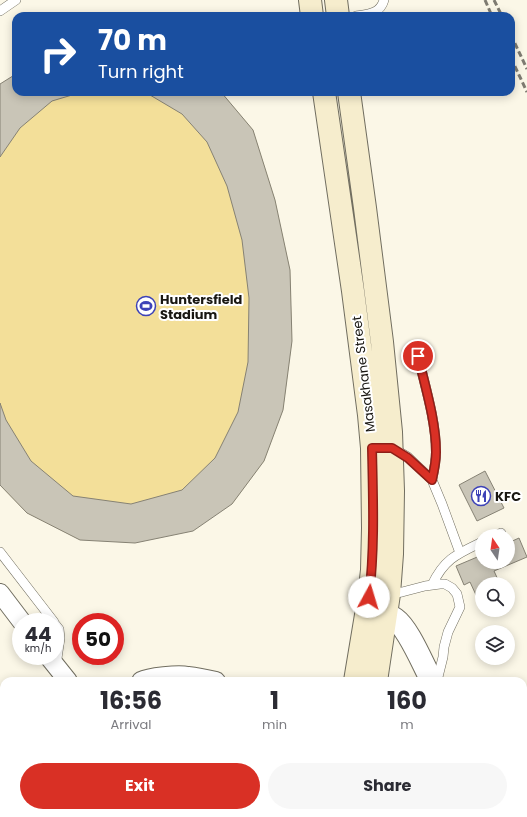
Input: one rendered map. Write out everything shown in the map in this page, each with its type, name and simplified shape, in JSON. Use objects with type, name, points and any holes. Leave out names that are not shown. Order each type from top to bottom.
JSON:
[{"type":"main road","points":[[310,0],[312,12]]},
{"type":"main road","points":[[336,0],[338,12]]},
{"type":"main road","name":"Masakhane Street","points":[[325,96],[353,291],[369,415],[382,448],[393,524],[389,594],[376,614],[356,677]]},
{"type":"main road","name":"Masakhane Street","points":[[350,96],[389,403],[382,448],[370,586],[376,614],[376,677]]},
{"type":"street","points":[[0,593],[15,613]]},
{"type":"street","points":[[376,614],[395,618],[401,624],[408,634],[430,677]]},
{"type":"street","points":[[55,665],[65,677]]},
{"type":"street","points":[[157,677],[187,675],[197,677]]},
{"type":"lane","points":[[0,11],[16,0]]},
{"type":"lane","points":[[374,12],[378,11],[383,6],[384,0]]},
{"type":"lane","points":[[418,356],[435,433],[436,452],[432,480]]},
{"type":"lane","points":[[382,448],[408,458],[432,480],[460,553]]},
{"type":"lane","points":[[432,585],[441,569],[449,560],[475,546]]},
{"type":"lane","points":[[0,552],[46,613]]},
{"type":"lane","points":[[389,594],[440,584],[445,584],[458,594],[460,607],[448,632],[438,677]]},
{"type":"shaded area","name":"Huntersfield Stadium","points":[[0,84],[12,90],[12,96],[224,96],[253,130],[275,200],[290,270],[292,341],[283,410],[264,461],[232,504],[80,540],[27,513],[0,485]]},
{"type":"building","points":[[12,76],[12,96],[69,96],[52,101],[20,128],[0,157],[0,84]]},
{"type":"building","points":[[152,96],[224,96],[253,130],[275,200],[290,270],[292,341],[283,410],[264,461],[232,504],[193,531],[135,543],[80,540],[27,513],[0,485],[0,403],[6,420],[31,461],[73,496],[131,504],[182,490],[215,458],[238,412],[248,362],[249,298],[242,240],[227,186],[207,142],[182,114]]},
{"type":"building","name":"KFC","points":[[485,471],[504,508],[477,521],[459,485]]},
{"type":"building","points":[[519,538],[527,557],[515,562],[515,540]]},
{"type":"building","points":[[475,558],[475,569],[499,569],[494,571],[497,577],[475,577],[475,593],[470,582],[464,585],[456,566]]},
{"type":"railway","points":[[485,0],[490,12]]},
{"type":"railway","points":[[494,0],[500,12]]},
{"type":"railway","points":[[515,44],[527,69]]},
{"type":"railway","points":[[515,66],[527,92]]},
{"type":"place","name":"Huntersfield Stadium","points":[[146,306]]},
{"type":"place","name":"KFC","points":[[481,496]]},
{"type":"route","points":[[369,597],[374,528],[372,448],[392,448],[408,458],[432,480],[436,452],[435,433],[418,356]]}]
